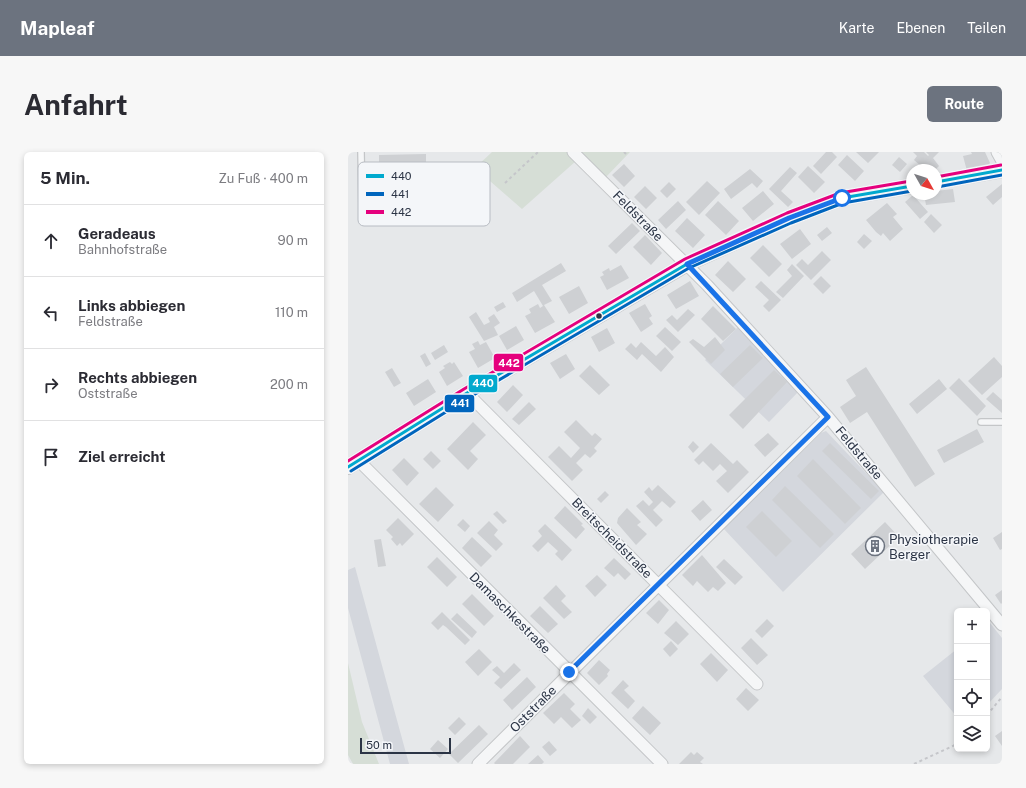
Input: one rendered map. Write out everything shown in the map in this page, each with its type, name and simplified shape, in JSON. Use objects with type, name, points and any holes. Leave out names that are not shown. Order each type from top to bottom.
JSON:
[{"type":"street","name":"Feldstraße","points":[[573,152],[687,264],[828,417],[1002,625]]},
{"type":"street","points":[[997,152],[1002,161]]},
{"type":"street","points":[[942,181],[1002,170]]},
{"type":"street","points":[[353,464],[467,393],[687,264],[789,218],[842,198],[906,187]]},
{"type":"street","name":"Breitscheidstraße","points":[[467,393],[757,684]]},
{"type":"street","name":"Oststraße","points":[[478,764],[569,672],[828,417]]},
{"type":"street","name":"Damaschkestraße","points":[[353,464],[569,672],[662,764]]},
{"type":"lane","points":[[361,152],[361,162]]},
{"type":"lane","points":[[981,422],[1002,422]]},
{"type":"path","points":[[505,183],[538,152]]},
{"type":"path","points":[[990,711],[1002,697]]},
{"type":"path","points":[[914,764],[954,745]]},
{"type":"shaded area","points":[[492,152],[567,152],[576,161],[522,209],[490,181],[490,162],[481,162]]},
{"type":"shaded area","points":[[581,152],[630,152],[606,177]]},
{"type":"shaded area","points":[[739,326],[800,390],[769,422],[705,360]]},
{"type":"shaded area","points":[[826,431],[884,492],[783,592],[723,528],[821,433]]},
{"type":"shaded area","points":[[355,567],[409,764],[390,764],[348,608],[348,570]]},
{"type":"shaded area","points":[[990,623],[1002,638],[1002,689],[990,702]]},
{"type":"shaded area","points":[[954,651],[954,713],[923,676]]},
{"type":"shaded area","points":[[348,663],[362,722],[379,764],[353,764],[348,755]]},
{"type":"building","points":[[826,152],[832,152],[837,157],[821,174],[813,166]]},
{"type":"building","points":[[856,152],[879,152],[868,163]]},
{"type":"building","points":[[913,152],[924,152],[928,156],[929,155],[926,152],[939,152],[933,158],[938,164],[919,164],[914,160],[917,156]]},
{"type":"building","points":[[971,152],[985,152],[990,163],[985,168],[967,171],[963,156],[972,154]]},
{"type":"building","points":[[426,154],[426,162],[379,162],[379,155]]},
{"type":"building","points":[[847,155],[864,171],[855,181],[838,165]]},
{"type":"building","points":[[899,157],[907,164],[900,172],[892,165]]},
{"type":"building","points":[[624,164],[635,176],[624,187],[612,175]]},
{"type":"building","points":[[808,166],[825,182],[814,193],[798,177]]},
{"type":"building","points":[[790,167],[797,173],[781,191],[793,202],[788,207],[769,189]]},
{"type":"building","points":[[750,169],[763,181],[757,188],[752,183],[731,199],[724,189]]},
{"type":"building","points":[[707,181],[720,193],[699,215],[686,202]]},
{"type":"building","points":[[669,182],[676,189],[667,198],[660,191]]},
{"type":"building","points":[[1002,184],[1002,197],[993,205],[986,197]]},
{"type":"building","points":[[645,186],[657,198],[646,209],[634,197]]},
{"type":"building","points":[[953,189],[955,202],[926,205],[925,200],[942,200],[942,190]]},
{"type":"building","points":[[763,191],[774,204],[753,221],[742,208]]},
{"type":"building","points":[[907,200],[917,200],[928,212],[920,219],[905,202]]},
{"type":"building","points":[[678,201],[686,210],[666,229],[658,220]]},
{"type":"building","points":[[718,201],[739,221],[726,235],[705,215]]},
{"type":"building","points":[[887,203],[897,214],[893,217],[903,229],[890,241],[883,233],[881,236],[876,232],[866,220]]},
{"type":"building","points":[[931,214],[942,225],[934,233],[924,222]]},
{"type":"building","points":[[687,218],[705,235],[693,248],[675,231]]},
{"type":"building","points":[[632,223],[640,231],[616,254],[608,246]]},
{"type":"building","points":[[827,227],[832,233],[822,241],[817,235]]},
{"type":"building","points":[[800,229],[811,244],[792,259],[780,244]]},
{"type":"building","points":[[864,234],[872,241],[864,249],[857,242]]},
{"type":"building","points":[[645,235],[662,253],[651,265],[633,247]]},
{"type":"building","points":[[763,245],[782,264],[769,277],[750,258]]},
{"type":"building","points":[[822,251],[831,260],[811,280],[796,265],[802,259],[808,265]]},
{"type":"building","points":[[728,261],[746,279],[733,292],[715,275]]},
{"type":"building","points":[[561,263],[566,271],[542,285],[552,301],[544,305],[555,322],[535,333],[525,316],[531,313],[529,309],[538,304],[540,308],[543,306],[534,291],[517,302],[512,293]]},
{"type":"building","points":[[792,264],[804,276],[783,298],[776,292],[792,276],[787,270]]},
{"type":"building","points":[[621,265],[629,278],[607,290],[600,277],[604,275],[602,272],[609,268],[610,271]]},
{"type":"building","points":[[821,276],[831,286],[823,294],[813,284]]},
{"type":"building","points":[[690,281],[699,296],[676,309],[667,295]]},
{"type":"building","points":[[761,281],[781,300],[769,312],[763,306],[769,300],[755,287]]},
{"type":"building","points":[[579,286],[588,303],[569,314],[559,297]]},
{"type":"building","points":[[503,302],[506,307],[497,312],[494,307]]},
{"type":"building","points":[[645,304],[652,316],[649,318],[653,324],[641,332],[629,313]]},
{"type":"building","points":[[713,306],[736,329],[723,341],[701,319]]},
{"type":"building","points":[[688,309],[695,315],[678,332],[666,320],[672,315],[677,320]]},
{"type":"building","points":[[476,312],[484,325],[490,322],[488,318],[494,314],[500,323],[494,327],[498,335],[484,341],[469,317]]},
{"type":"building","points":[[516,326],[524,340],[507,350],[499,336]]},
{"type":"building","points":[[665,327],[681,342],[672,351],[656,336]]},
{"type":"building","points":[[607,328],[615,343],[599,352],[591,337]]},
{"type":"building","points":[[715,337],[725,350],[711,364],[689,342],[693,339],[704,347]]},
{"type":"building","points":[[478,341],[480,345],[486,342],[495,358],[478,368],[469,352],[475,349],[472,344]]},
{"type":"building","points":[[641,342],[656,356],[665,347],[674,357],[661,372],[642,354],[637,360],[625,349],[631,343],[636,348]]},
{"type":"building","points":[[444,345],[448,352],[435,360],[431,353]]},
{"type":"building","points":[[750,345],[763,358],[733,387],[720,374]]},
{"type":"building","points":[[425,353],[431,364],[426,367],[420,356]]},
{"type":"building","points":[[566,354],[575,369],[560,379],[550,363]]},
{"type":"building","points":[[994,357],[1002,366],[1002,377],[982,395],[968,381]]},
{"type":"building","points":[[450,362],[452,364],[454,362],[463,376],[447,386],[439,372],[445,368],[443,366]]},
{"type":"building","points":[[590,365],[610,385],[599,395],[579,376]]},
{"type":"building","points":[[866,367],[935,474],[915,487],[867,412],[850,423],[840,407],[856,396],[846,380]]},
{"type":"building","points":[[392,368],[401,383],[394,387],[385,372]]},
{"type":"building","points":[[774,370],[787,382],[743,429],[729,415]]},
{"type":"building","points":[[959,378],[986,406],[977,416],[949,388]]},
{"type":"building","points":[[428,379],[436,392],[414,406],[406,393]]},
{"type":"building","points":[[939,379],[947,389],[917,414],[909,404]]},
{"type":"building","points":[[513,385],[523,395],[507,412],[497,402]]},
{"type":"building","points":[[993,392],[1002,400],[1002,413],[986,399]]},
{"type":"building","points":[[529,402],[536,409],[519,425],[512,419]]},
{"type":"building","points":[[576,420],[592,436],[595,433],[602,439],[594,448],[597,451],[590,458],[585,454],[576,463],[583,470],[572,481],[548,457],[559,446],[571,458],[580,448],[564,432]]},
{"type":"building","points":[[473,422],[486,435],[470,451],[478,459],[468,470],[447,449]]},
{"type":"building","points":[[977,429],[984,442],[944,463],[937,450]]},
{"type":"building","points":[[768,433],[779,444],[765,457],[754,445]]},
{"type":"building","points":[[693,441],[699,447],[693,453],[688,447]]},
{"type":"building","points":[[711,443],[733,464],[737,460],[749,472],[728,493],[716,481],[727,471],[720,464],[713,471],[703,461],[699,465],[694,460]]},
{"type":"building","points":[[830,443],[879,491],[871,499],[822,451]]},
{"type":"building","points":[[431,451],[441,461],[433,469],[423,459]]},
{"type":"building","points":[[404,458],[419,473],[407,486],[392,470]]},
{"type":"building","points":[[813,459],[861,508],[845,524],[797,476]]},
{"type":"building","points":[[658,485],[676,502],[670,508],[662,501],[653,510],[663,520],[656,527],[636,506],[643,500],[649,506],[653,502],[644,492],[649,487],[652,491]]},
{"type":"building","points":[[785,486],[834,534],[820,548],[772,500]]},
{"type":"building","points":[[436,487],[454,505],[438,522],[419,504]]},
{"type":"building","points":[[605,491],[609,495],[601,503],[597,499]]},
{"type":"building","points":[[703,500],[712,510],[700,521],[691,511]]},
{"type":"building","points":[[565,506],[583,524],[581,525],[585,529],[576,539],[554,518]]},
{"type":"building","points":[[627,508],[641,522],[637,525],[647,534],[636,545],[617,523],[618,518]]},
{"type":"building","points":[[497,511],[507,521],[503,524],[493,514]]},
{"type":"building","points":[[762,511],[792,541],[776,557],[746,527]]},
{"type":"building","points":[[398,518],[414,534],[402,546],[400,543],[397,546],[391,539],[393,537],[386,530]]},
{"type":"building","points":[[463,519],[470,526],[465,532],[457,525]]},
{"type":"building","points":[[489,521],[498,530],[494,535],[503,544],[496,551],[477,533]]},
{"type":"building","name":"Physiotherapie Berger","points":[[885,522],[899,537],[865,569],[851,554]]},
{"type":"building","points":[[545,524],[572,550],[562,561],[555,554],[558,551],[548,542],[538,552],[532,546],[542,536],[538,531]]},
{"type":"building","points":[[1002,532],[1002,549],[1000,550],[993,538]]},
{"type":"building","points":[[472,537],[492,556],[481,567],[462,548]]},
{"type":"building","points":[[381,539],[386,566],[378,567],[374,540]]},
{"type":"building","points":[[702,555],[726,583],[718,591],[713,587],[708,592],[697,581],[693,586],[682,575]]},
{"type":"building","points":[[437,557],[457,577],[447,587],[427,567]]},
{"type":"building","points":[[614,558],[631,574],[625,580],[618,573],[614,577],[604,568]]},
{"type":"building","points":[[724,559],[743,577],[735,585],[716,567]]},
{"type":"building","points":[[597,575],[607,585],[595,597],[585,586]]},
{"type":"building","points":[[556,585],[566,596],[561,601],[572,612],[564,619],[543,598]]},
{"type":"building","points":[[1002,590],[1002,603],[1001,604],[995,595]]},
{"type":"building","points":[[472,594],[494,616],[484,626],[462,604]]},
{"type":"building","points":[[659,600],[669,610],[658,624],[646,613]]},
{"type":"building","points":[[540,606],[558,624],[548,633],[530,616]]},
{"type":"building","points":[[442,612],[470,640],[465,645],[443,625],[438,630],[431,623]]},
{"type":"building","points":[[457,613],[477,632],[472,638],[451,619]]},
{"type":"building","points":[[767,619],[774,626],[762,638],[755,631]]},
{"type":"building","points":[[676,621],[689,634],[678,645],[664,633]]},
{"type":"building","points":[[751,638],[768,655],[757,665],[741,648]]},
{"type":"building","points":[[671,641],[678,649],[670,657],[663,649]]},
{"type":"building","points":[[479,649],[492,662],[478,676],[465,662]]},
{"type":"building","points":[[711,653],[728,670],[717,682],[700,664]]},
{"type":"building","points":[[599,660],[610,670],[607,674],[608,676],[599,685],[587,673]]},
{"type":"building","points":[[514,663],[521,670],[501,689],[494,683],[500,677],[492,670],[497,666],[504,673]]},
{"type":"building","points":[[527,677],[536,687],[512,710],[503,700]]},
{"type":"building","points":[[623,680],[629,686],[624,690],[635,701],[628,709],[611,693]]},
{"type":"building","points":[[746,688],[759,700],[748,711],[736,699]]},
{"type":"building","points":[[564,693],[575,704],[570,709],[581,720],[572,728],[561,717],[554,724],[543,713]]},
{"type":"building","points":[[643,706],[661,723],[650,735],[632,718]]},
{"type":"building","points":[[588,708],[597,717],[590,724],[582,716]]},
{"type":"building","points":[[459,717],[466,724],[455,735],[448,728]]},
{"type":"building","points":[[479,725],[488,734],[458,763],[449,754]]},
{"type":"building","points":[[1002,731],[1002,746],[995,736]]},
{"type":"building","points":[[520,736],[530,747],[513,764],[495,764],[494,763]]},
{"type":"building","points":[[438,740],[448,749],[440,758],[430,749]]},
{"type":"building","points":[[549,741],[557,750],[550,756],[542,747]]},
{"type":"building","points":[[691,752],[694,755],[697,752],[704,758],[700,762],[703,764],[679,764]]},
{"type":"building","points":[[538,755],[544,762],[542,764],[528,764]]},
{"type":"transit line","name":"442","points":[[942,176],[1001,165]]},
{"type":"transit line","name":"440","points":[[942,181],[1002,170]]},
{"type":"transit line","name":"441","points":[[942,186],[1002,175]]},
{"type":"transit line","name":"442","points":[[348,461],[464,389],[685,259],[787,213],[840,193],[906,182]]},
{"type":"transit line","name":"440","points":[[348,467],[467,393],[687,264],[789,218],[842,198],[906,187]]},
{"type":"transit line","name":"441","points":[[351,471],[470,397],[689,268],[791,223],[843,203],[906,192]]},
{"type":"place","name":"Physiotherapie Berger","points":[[875,546]]},
{"type":"route","points":[[569,672],[828,417],[687,264],[789,218],[842,198]]}]
